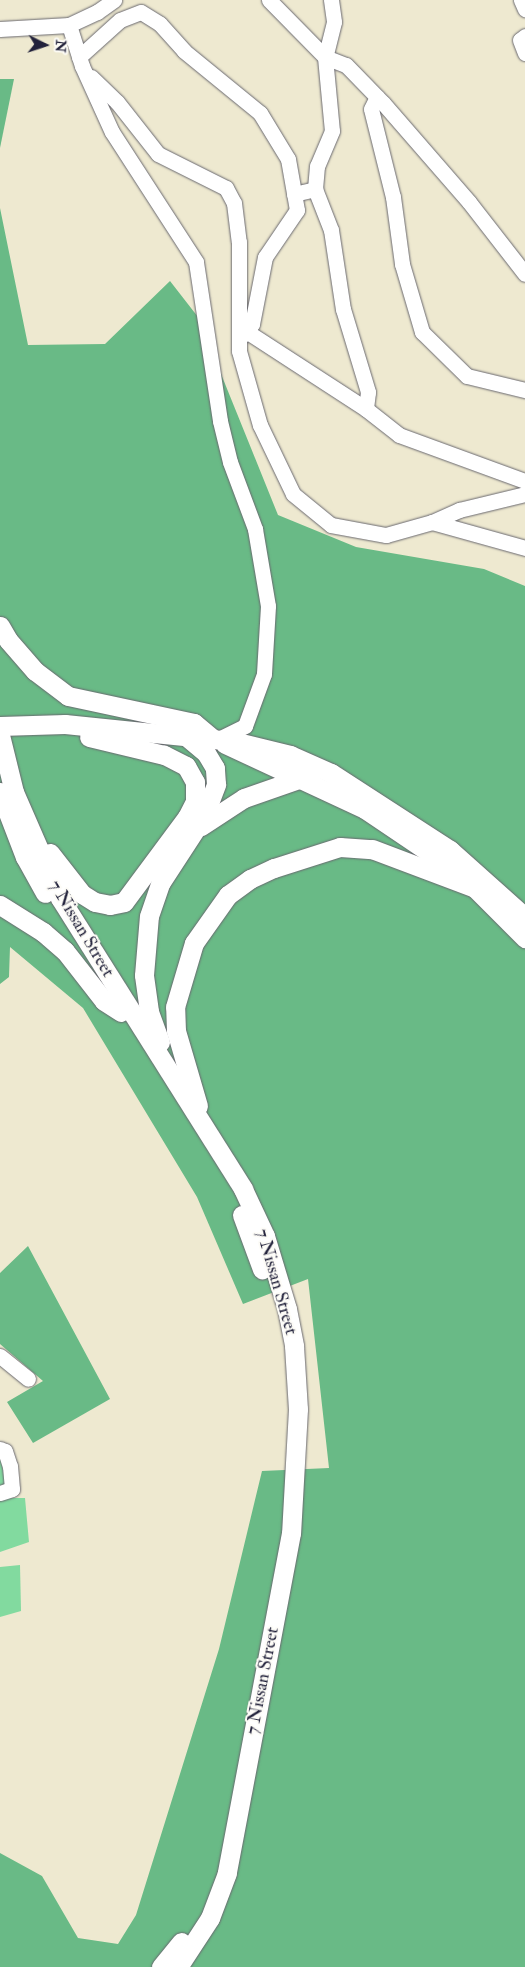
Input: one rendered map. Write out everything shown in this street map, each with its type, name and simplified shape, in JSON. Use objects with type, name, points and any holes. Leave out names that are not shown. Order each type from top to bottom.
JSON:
[{"type":"main road","points":[[0,626],[8,640],[35,672],[68,696],[194,723],[215,739],[251,758],[301,778],[366,809],[475,888],[525,938]]},
{"type":"main road","points":[[0,726],[21,723],[112,736],[215,739],[276,750],[331,773],[450,850],[485,878],[525,917]]},
{"type":"main road","name":"7 Nissan Street","points":[[0,735],[7,792],[29,866],[52,907],[121,1012],[233,1196],[253,1241],[275,1312],[282,1348],[286,1409],[278,1531],[214,1869],[199,1912],[177,1950],[161,1967]]},
{"type":"main road","points":[[7,792],[36,819],[48,849],[72,884],[95,902],[110,905],[124,902],[187,817],[194,801],[195,782],[186,766],[164,755],[112,736]]},
{"type":"main road","points":[[171,1074],[149,1011],[144,974],[145,945],[149,916],[161,882],[204,816],[216,784],[215,768],[206,753],[188,738]]},
{"type":"main road","points":[[194,832],[244,798],[301,778]]},
{"type":"main road","name":"7 Nissan Street","points":[[7,792],[60,898],[243,1188],[265,1236],[288,1309],[298,1409],[291,1533],[226,1873],[210,1918],[178,1967]]},
{"type":"main road","points":[[205,1128],[176,1032],[175,1007],[182,974],[194,943],[228,895],[250,879],[274,868],[340,846],[372,849],[475,888]]},
{"type":"main road","points":[[0,905],[65,951],[104,1001],[121,1012]]},
{"type":"street","points":[[0,29],[69,25],[97,12],[114,0]]},
{"type":"street","points":[[269,0],[324,57],[346,65],[377,97],[469,202],[525,274]]},
{"type":"street","points":[[331,0],[334,22],[324,57],[332,131],[317,166],[314,190],[331,230],[343,309],[368,392],[366,409]]},
{"type":"street","points":[[521,0],[525,9]]},
{"type":"street","points":[[79,57],[120,20],[141,12],[160,24],[184,51],[260,113],[288,159],[297,210],[265,257],[252,324],[243,335]]},
{"type":"street","points":[[69,25],[79,57],[112,132],[196,262],[220,421],[230,462],[255,529],[268,606],[264,674],[245,726],[215,739]]},
{"type":"street","points":[[525,36],[520,40],[525,53]]},
{"type":"street","points":[[85,71],[117,102],[158,154],[226,188],[234,203],[239,242],[243,335],[240,351],[260,425],[293,494],[332,525],[386,535],[432,522],[459,510],[525,494]]},
{"type":"street","points":[[377,97],[371,109],[393,198],[402,264],[422,332],[467,376],[525,390]]},
{"type":"street","points":[[294,194],[314,190]]},
{"type":"street","points":[[243,335],[366,409],[400,435],[525,482]]},
{"type":"street","points":[[432,522],[525,548]]},
{"type":"street","points":[[0,1356],[28,1379]]},
{"type":"street","points":[[0,1449],[4,1451],[10,1466],[12,1489],[0,1493]]},
{"type":"green space","points":[[0,79],[14,79],[0,148]]},
{"type":"green space","points":[[0,208],[28,345],[105,344],[170,281],[198,317],[278,515],[356,547],[484,569],[525,586],[525,1967],[0,1967],[0,1853],[42,1876],[78,1938],[118,1944],[136,1915],[219,1649],[262,1471],[329,1468],[308,1279],[243,1304],[197,1197],[83,1008],[10,947],[9,977],[0,984]]},
{"type":"green space","points":[[28,1246],[110,1399],[33,1443],[7,1402],[43,1381],[0,1344],[0,1273]]},
{"type":"green space","points":[[0,1456],[9,1498],[25,1498],[29,1542],[0,1552]]},
{"type":"green space","points":[[20,1565],[21,1611],[0,1617],[0,1567]]}]
